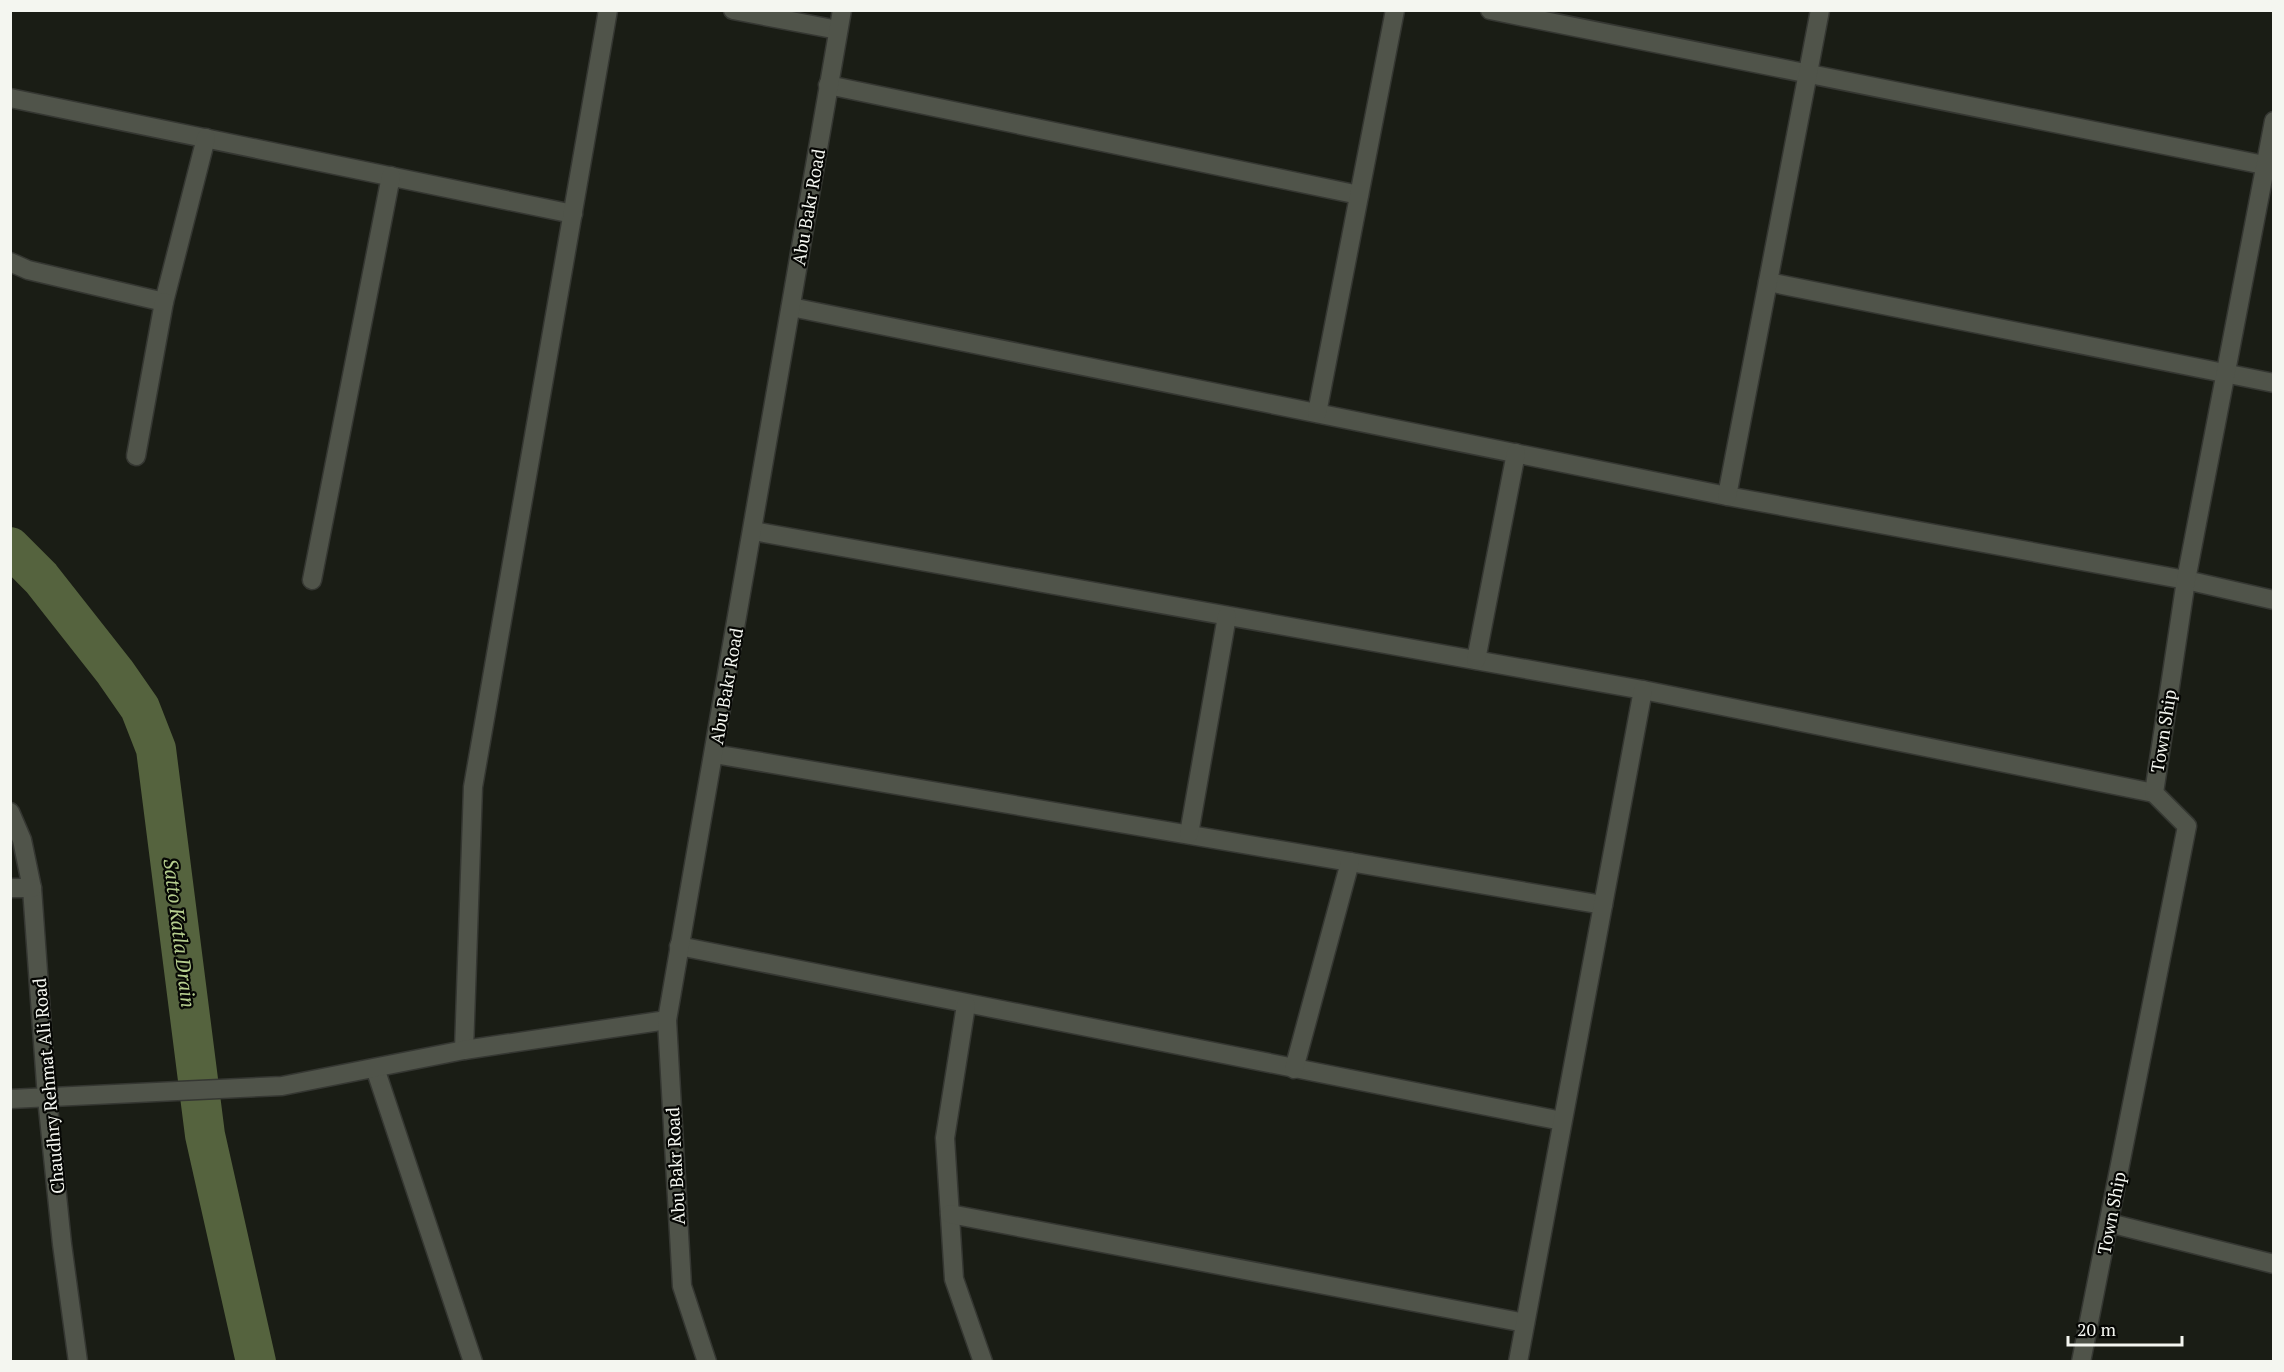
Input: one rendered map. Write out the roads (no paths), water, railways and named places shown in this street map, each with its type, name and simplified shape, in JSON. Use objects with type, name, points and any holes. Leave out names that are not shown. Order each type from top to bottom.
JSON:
[{"type":"street","points":[[464,1050],[473,787],[608,10]]},
{"type":"street","points":[[733,10],[838,30]]},
{"type":"street","name":"Abu Bakr Road","points":[[707,1362],[682,1286],[667,1020],[842,10]]},
{"type":"street","points":[[1317,413],[1395,10]]},
{"type":"street","points":[[1490,10],[2270,166]]},
{"type":"street","points":[[1727,496],[1820,10]]},
{"type":"street","points":[[828,85],[1359,195]]},
{"type":"street","points":[[10,98],[573,214]]},
{"type":"street","name":"Town Ship","points":[[2080,1362],[2187,826],[2154,793],[2186,580],[2226,373],[2270,166],[2274,121]]},
{"type":"street","points":[[136,456],[164,302],[206,138]]},
{"type":"street","points":[[312,580],[391,176]]},
{"type":"street","points":[[10,262],[28,270],[164,302]]},
{"type":"street","points":[[1768,282],[2274,383]]},
{"type":"street","points":[[791,308],[1727,496],[2186,580],[2274,600]]},
{"type":"street","points":[[1476,660],[1516,453]]},
{"type":"street","points":[[753,531],[1643,690],[2154,793]]},
{"type":"street","points":[[1189,834],[1227,616]]},
{"type":"street","points":[[1518,1362],[1643,690]]},
{"type":"street","points":[[714,754],[1603,905]]},
{"type":"street","name":"Chaudhry Rehmat Ali Road","points":[[10,812],[22,840],[32,888],[47,1098],[62,1244],[78,1362]]},
{"type":"street","points":[[1294,1069],[1350,862]]},
{"type":"street","points":[[10,888],[32,888]]},
{"type":"street","points":[[679,946],[966,1005],[1562,1121]]},
{"type":"street","points":[[966,1005],[945,1138],[954,1279],[983,1362]]},
{"type":"street","points":[[10,1099],[157,1094],[282,1086],[464,1050],[667,1020]]},
{"type":"street","points":[[375,1068],[473,1362]]},
{"type":"street","points":[[950,1214],[1525,1323]]},
{"type":"street","points":[[2109,1223],[2274,1264]]},
{"type":"waterway","name":"Satto Katla Drain","points":[[10,547],[41,578],[115,672],[140,708],[156,749],[205,1135],[256,1362]]}]
